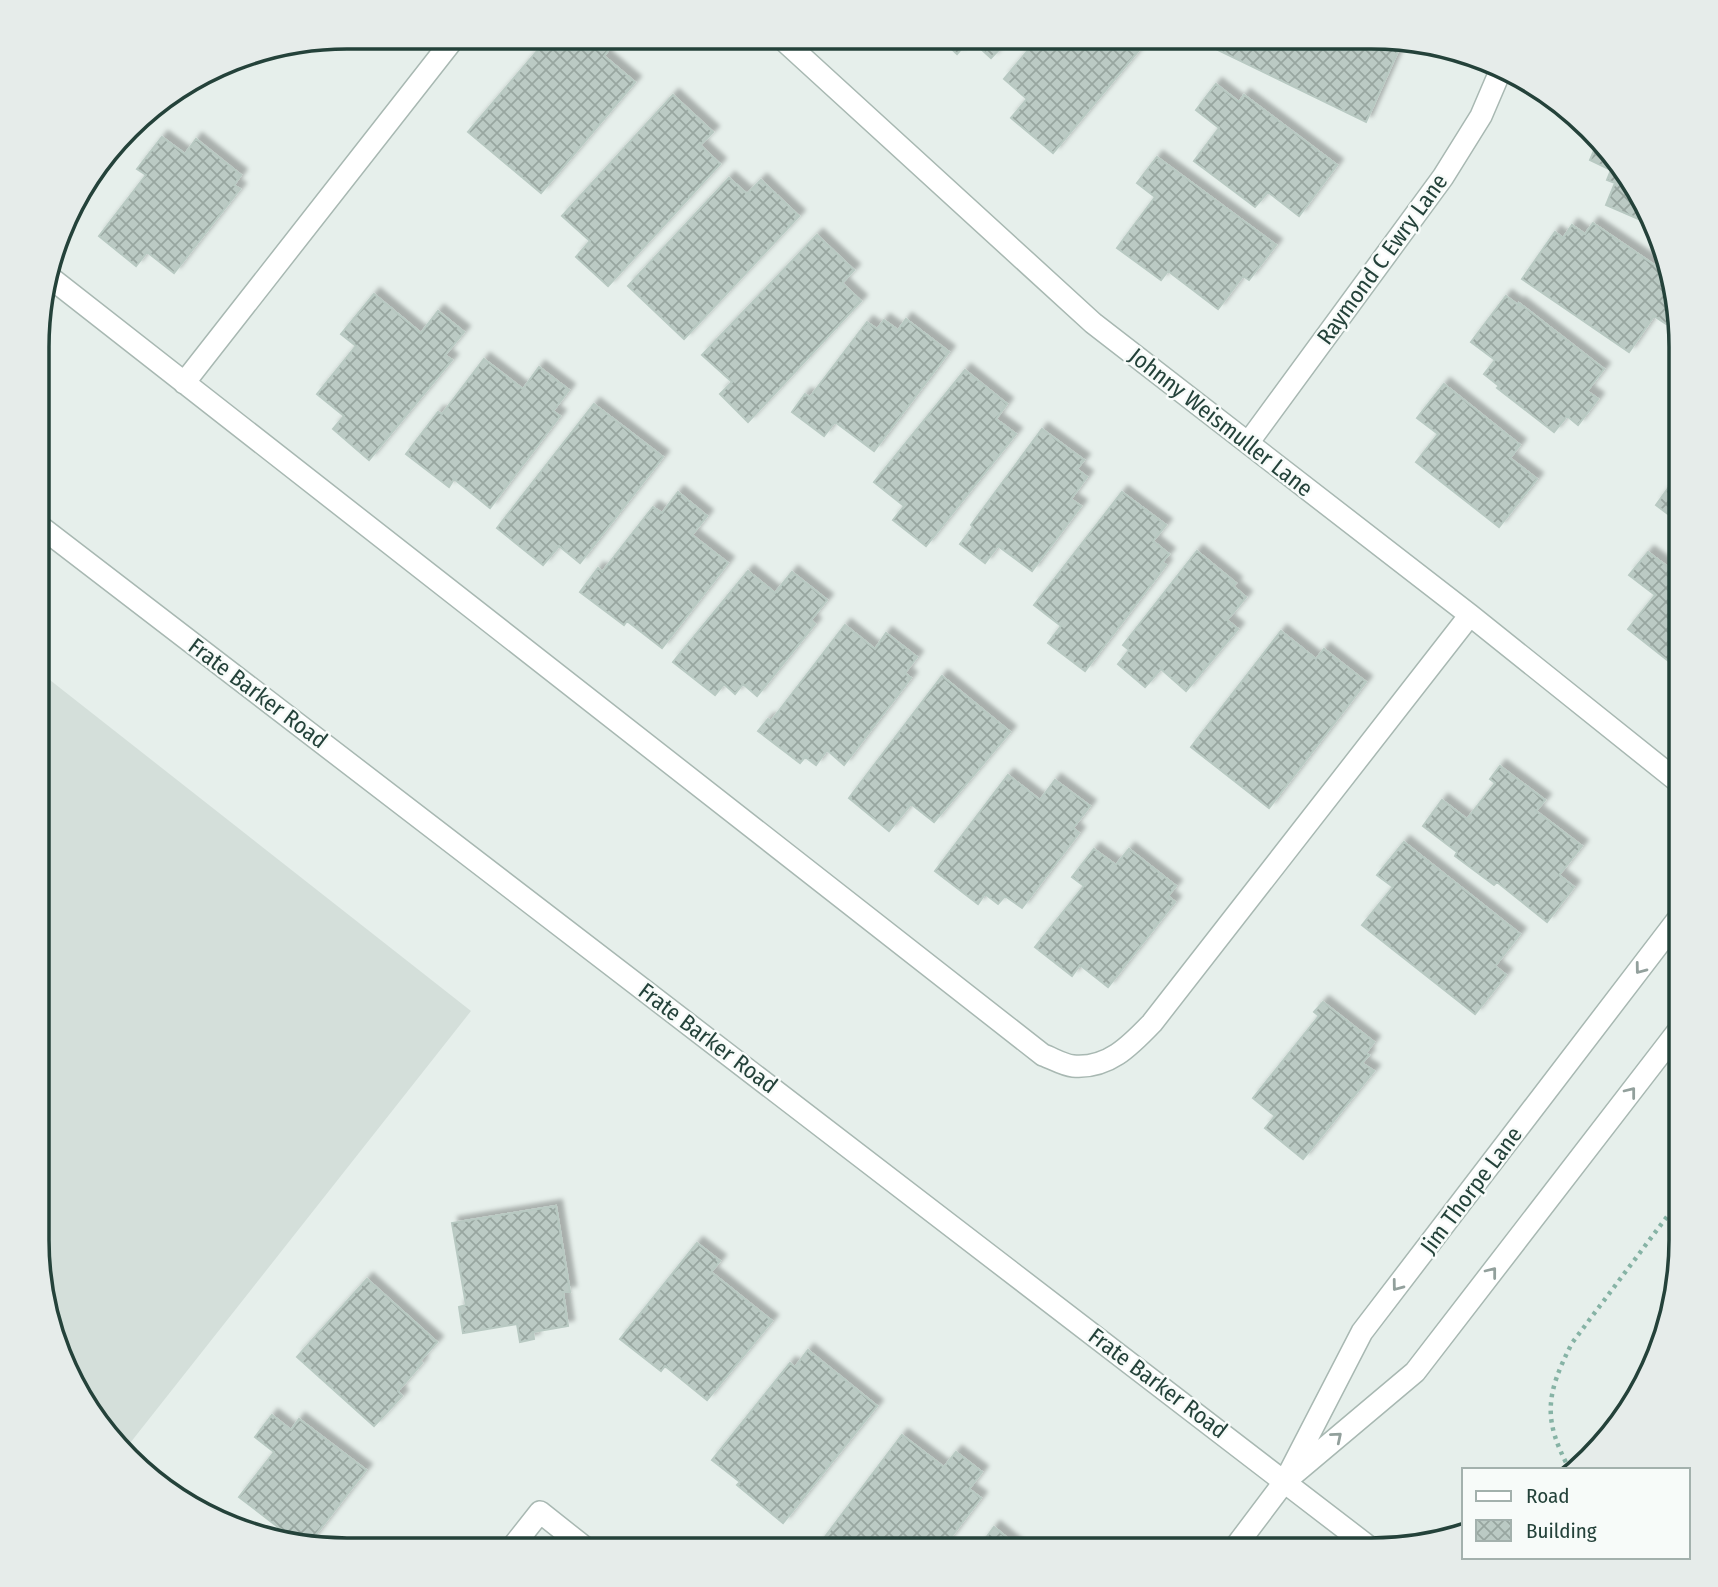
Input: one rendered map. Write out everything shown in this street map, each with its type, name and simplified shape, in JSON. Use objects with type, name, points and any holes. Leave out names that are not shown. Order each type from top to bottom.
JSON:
[{"type":"street","points":[[184,383],[446,49]]},
{"type":"street","name":"Johnny Weismuller Lane","points":[[793,49],[1093,323],[1469,615],[1669,774]]},
{"type":"street","name":"Raymond C Ewry Lane","points":[[1248,443],[1443,177],[1481,116],[1497,78]]},
{"type":"street","points":[[56,282],[1043,1055],[1071,1066],[1100,1065],[1127,1048],[1152,1023],[1469,615]]},
{"type":"street","name":"Frate Barker Road","points":[[49,533],[1358,1538]]},
{"type":"street","name":"Jim Thorpe Lane","points":[[1242,1538],[1285,1481],[1362,1332],[1669,931]]},
{"type":"street","name":"Jim Thorpe Lane","points":[[1285,1481],[1415,1372],[1669,1043]]},
{"type":"street","points":[[519,1538],[540,1512],[573,1538]]},
{"type":"path","points":[[1567,1465],[1556,1443],[1549,1416],[1552,1389],[1559,1368],[1572,1343],[1669,1214]]},
{"type":"shaded area","points":[[49,679],[471,1011],[129,1444],[99,1406],[72,1354],[59,1317],[50,1260]]},
{"type":"building","points":[[539,49],[609,49],[604,56],[635,82],[541,193],[468,132]]},
{"type":"building","points":[[981,49],[1000,49],[991,58]]},
{"type":"building","points":[[1029,49],[1140,49],[1053,153],[1011,118],[1027,99],[1004,79]]},
{"type":"building","points":[[1216,49],[1398,51],[1366,122]]},
{"type":"building","points":[[1216,84],[1239,102],[1244,95],[1337,165],[1299,216],[1268,192],[1255,207],[1194,161],[1219,128],[1196,110]]},
{"type":"building","points":[[673,95],[713,132],[700,145],[720,164],[608,286],[576,257],[590,241],[562,216]]},
{"type":"building","points":[[162,137],[185,154],[196,139],[241,175],[234,185],[240,189],[174,273],[147,252],[136,266],[99,236],[146,175],[137,169]]},
{"type":"building","points":[[1595,149],[1610,169],[1590,160]]},
{"type":"building","points":[[1157,157],[1276,245],[1249,280],[1243,276],[1218,309],[1168,271],[1161,280],[1117,248],[1155,197],[1137,183]]},
{"type":"building","points":[[1611,171],[1640,220],[1606,205],[1615,183],[1607,180]]},
{"type":"building","points":[[729,178],[747,194],[761,180],[799,216],[684,339],[628,286]]},
{"type":"building","points":[[1593,223],[1658,268],[1667,322],[1666,324],[1654,316],[1629,352],[1522,279],[1555,232],[1563,238],[1572,225],[1585,234]]},
{"type":"building","points":[[817,235],[854,270],[842,283],[861,301],[748,422],[720,394],[732,382],[702,355]]},
{"type":"building","points":[[374,294],[421,333],[438,311],[464,332],[445,355],[452,360],[369,460],[333,429],[344,416],[317,394],[356,346],[341,334]]},
{"type":"building","points":[[1506,296],[1518,305],[1519,303],[1604,369],[1587,391],[1598,399],[1578,425],[1567,416],[1554,432],[1497,388],[1499,386],[1484,374],[1495,360],[1471,342]]},
{"type":"building","points":[[906,319],[949,352],[874,451],[835,422],[824,436],[792,412],[805,394],[810,397],[867,322],[877,329],[884,320],[898,330]]},
{"type":"building","points":[[484,359],[523,389],[539,367],[569,390],[553,411],[560,416],[490,508],[454,479],[449,487],[406,454],[438,412],[442,414]]},
{"type":"building","points":[[965,370],[1007,404],[996,419],[1016,434],[926,546],[893,520],[904,506],[874,482]]},
{"type":"building","points":[[1444,384],[1520,445],[1510,458],[1537,479],[1499,527],[1416,462],[1438,434],[1417,418]]},
{"type":"building","points":[[594,404],[663,457],[580,563],[559,546],[543,565],[497,528]]},
{"type":"building","points":[[1042,429],[1084,460],[1077,469],[1087,477],[1071,499],[1081,506],[1032,571],[998,546],[985,563],[960,544]]},
{"type":"building","points":[[1669,487],[1669,515],[1656,505]]},
{"type":"building","points":[[678,492],[707,516],[692,535],[728,563],[662,648],[627,621],[624,625],[580,592],[598,568],[602,572],[653,507],[662,513]]},
{"type":"building","points":[[1122,492],[1166,525],[1153,541],[1169,554],[1162,562],[1166,565],[1085,671],[1048,643],[1061,626],[1034,605]]},
{"type":"building","points":[[1197,551],[1236,583],[1233,586],[1246,597],[1227,620],[1238,629],[1186,691],[1161,669],[1145,687],[1118,664],[1129,650],[1123,645]]},
{"type":"building","points":[[1648,552],[1669,568],[1669,661],[1628,629],[1655,595],[1629,575]]},
{"type":"building","points":[[748,571],[775,593],[792,572],[827,600],[811,620],[815,624],[757,696],[743,684],[735,694],[724,684],[715,695],[673,662]]},
{"type":"building","points":[[845,625],[875,649],[886,633],[917,657],[905,673],[911,678],[844,765],[827,750],[816,765],[805,757],[800,763],[758,731],[768,719],[771,721]]},
{"type":"building","points":[[1281,631],[1316,659],[1324,649],[1366,682],[1269,808],[1191,747]]},
{"type":"building","points":[[942,676],[1010,732],[934,822],[911,804],[889,831],[849,798]]},
{"type":"building","points":[[1500,766],[1545,800],[1536,811],[1582,846],[1559,875],[1574,887],[1547,922],[1497,882],[1494,885],[1455,856],[1457,852],[1423,826],[1442,800],[1467,819],[1495,783],[1490,779]]},
{"type":"building","points":[[1008,775],[1040,800],[1055,780],[1090,806],[1073,828],[1079,833],[1022,908],[1005,896],[998,904],[985,894],[978,904],[935,871]]},
{"type":"building","points":[[1404,842],[1520,934],[1495,966],[1506,975],[1475,1014],[1362,925],[1393,887],[1377,875]]},
{"type":"building","points":[[1094,849],[1116,865],[1129,849],[1176,886],[1168,896],[1175,902],[1108,987],[1080,965],[1072,976],[1035,947],[1084,886],[1072,877]]},
{"type":"building","points":[[1323,1002],[1374,1042],[1366,1053],[1369,1055],[1362,1063],[1374,1071],[1303,1159],[1265,1128],[1275,1116],[1253,1098],[1319,1016],[1314,1012]]},
{"type":"building","points":[[556,1206],[570,1292],[563,1292],[568,1326],[533,1332],[534,1339],[520,1342],[517,1324],[463,1333],[459,1307],[466,1305],[452,1223]]},
{"type":"building","points":[[697,1243],[720,1261],[711,1272],[772,1321],[707,1400],[665,1366],[661,1371],[620,1339]]},
{"type":"building","points":[[367,1279],[437,1342],[398,1391],[402,1396],[374,1426],[297,1357]]},
{"type":"building","points":[[808,1350],[877,1406],[783,1523],[737,1485],[740,1482],[712,1460],[790,1363],[795,1367]]},
{"type":"building","points":[[272,1415],[291,1430],[299,1419],[366,1470],[315,1536],[283,1531],[239,1497],[274,1452],[255,1437]]},
{"type":"building","points":[[902,1435],[944,1467],[956,1452],[982,1472],[969,1489],[981,1498],[950,1538],[824,1538]]},
{"type":"building","points":[[994,1527],[1007,1538],[986,1538]]}]
